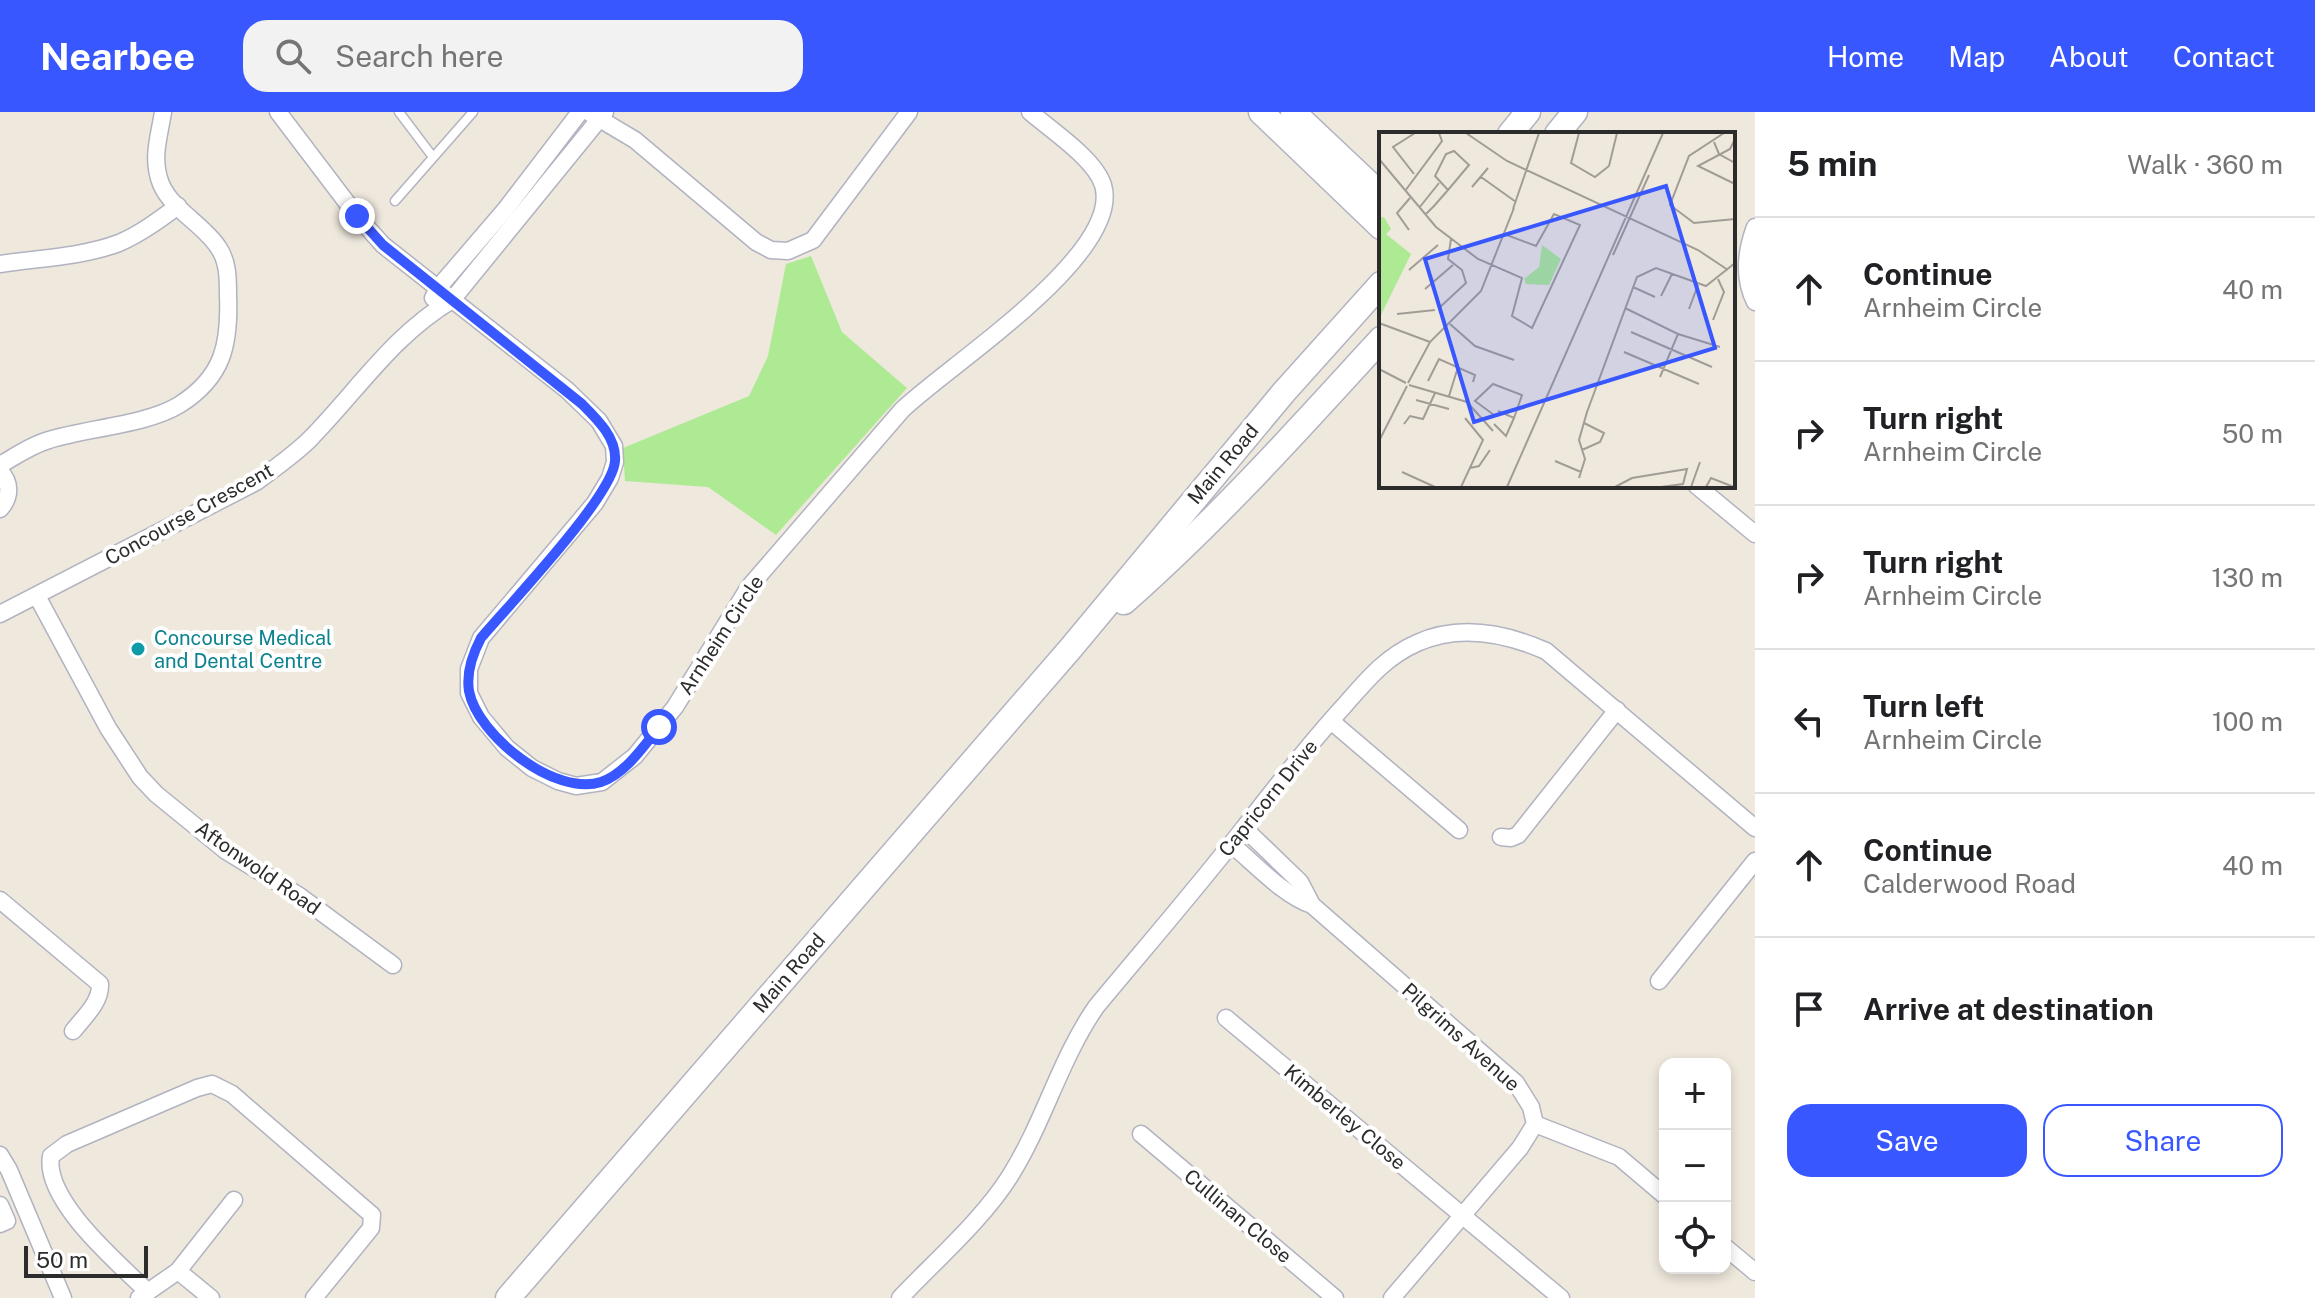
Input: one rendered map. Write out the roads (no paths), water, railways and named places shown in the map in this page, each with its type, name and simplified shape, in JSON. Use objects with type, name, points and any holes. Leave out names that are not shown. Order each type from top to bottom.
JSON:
[{"type":"main road","points":[[1261,112],[1379,225]]},
{"type":"main road","points":[[1293,112],[1379,193]]},
{"type":"main road","points":[[1512,132],[1528,112]]},
{"type":"main road","points":[[1559,132],[1575,112]]},
{"type":"main road","name":"Main Road","points":[[508,1298],[1071,648],[1284,392],[1379,286]]},
{"type":"main road","name":"Main Road","points":[[1071,648],[1161,570],[1316,411],[1379,341]]},
{"type":"street","name":"Arnheim Circle","points":[[278,112],[357,216],[383,245],[582,404],[599,421],[614,446],[615,462],[610,478],[595,503],[481,638],[469,669],[469,693],[481,717],[507,748],[532,768],[576,786],[602,782],[635,756],[689,684],[749,587],[902,410],[928,386],[1013,322],[1088,242],[1105,204],[1104,187],[1097,170],[1030,112]]},
{"type":"street","name":"Concourse Crescent","points":[[423,317],[438,288],[505,210],[580,112]]},
{"type":"street","points":[[598,115],[635,140],[756,242],[771,250],[788,251],[813,240],[909,112]]},
{"type":"street","points":[[0,509],[9,490],[0,468],[47,440],[149,416],[176,406],[216,369],[227,344],[226,261],[205,231],[164,191],[157,170],[156,144],[164,114]]},
{"type":"street","name":"Concourse Crescent","points":[[0,614],[256,482],[309,440],[371,369],[423,317],[452,300],[598,115]]},
{"type":"street","points":[[0,264],[110,246],[148,228],[178,206]]},
{"type":"street","points":[[1755,227],[1748,252],[1747,273],[1749,290],[1755,302]]},
{"type":"street","points":[[1699,488],[1755,534]]},
{"type":"street","name":"Aftonwold Road","points":[[37,596],[108,728],[124,755],[148,785],[226,851],[298,895],[393,965]]},
{"type":"street","name":"Capricorn Drive","points":[[900,1298],[997,1195],[1021,1157],[1081,1028],[1096,1007],[1331,721],[1382,664],[1396,653],[1420,641],[1471,632],[1497,634],[1546,651],[1755,828]]},
{"type":"street","points":[[1501,837],[1518,835],[1617,710]]},
{"type":"street","points":[[1331,721],[1459,830]]},
{"type":"street","name":"Pilgrims Avenue","points":[[1244,828],[1300,882],[1312,905],[1516,1083],[1531,1107],[1535,1124]]},
{"type":"street","name":"Pilgrims Avenue","points":[[1231,844],[1289,893],[1312,905]]},
{"type":"street","points":[[1659,981],[1755,861]]},
{"type":"street","points":[[0,900],[100,984],[96,1002],[73,1031]]},
{"type":"street","name":"Kimberley Close","points":[[1226,1018],[1561,1298]]},
{"type":"street","points":[[234,1200],[178,1271],[143,1295],[76,1220],[54,1179],[51,1156],[67,1144],[197,1088],[212,1084],[232,1094],[372,1215],[371,1228],[314,1298]]},
{"type":"street","points":[[1392,1298],[1520,1148],[1535,1124],[1619,1157],[1659,1191]]},
{"type":"street","name":"Cullinan Close","points":[[1141,1134],[1335,1298]]},
{"type":"street","points":[[0,1155],[15,1183],[63,1298]]},
{"type":"street","points":[[0,1205],[7,1221],[0,1224]]},
{"type":"street","points":[[1731,1252],[1755,1272]]},
{"type":"street","points":[[178,1271],[211,1298]]},
{"type":"lane","points":[[399,112],[433,157]]},
{"type":"lane","points":[[395,201],[473,112]]},
{"type":"place","name":"Concourse Medical and Dental Centre","points":[[138,649]]}]
